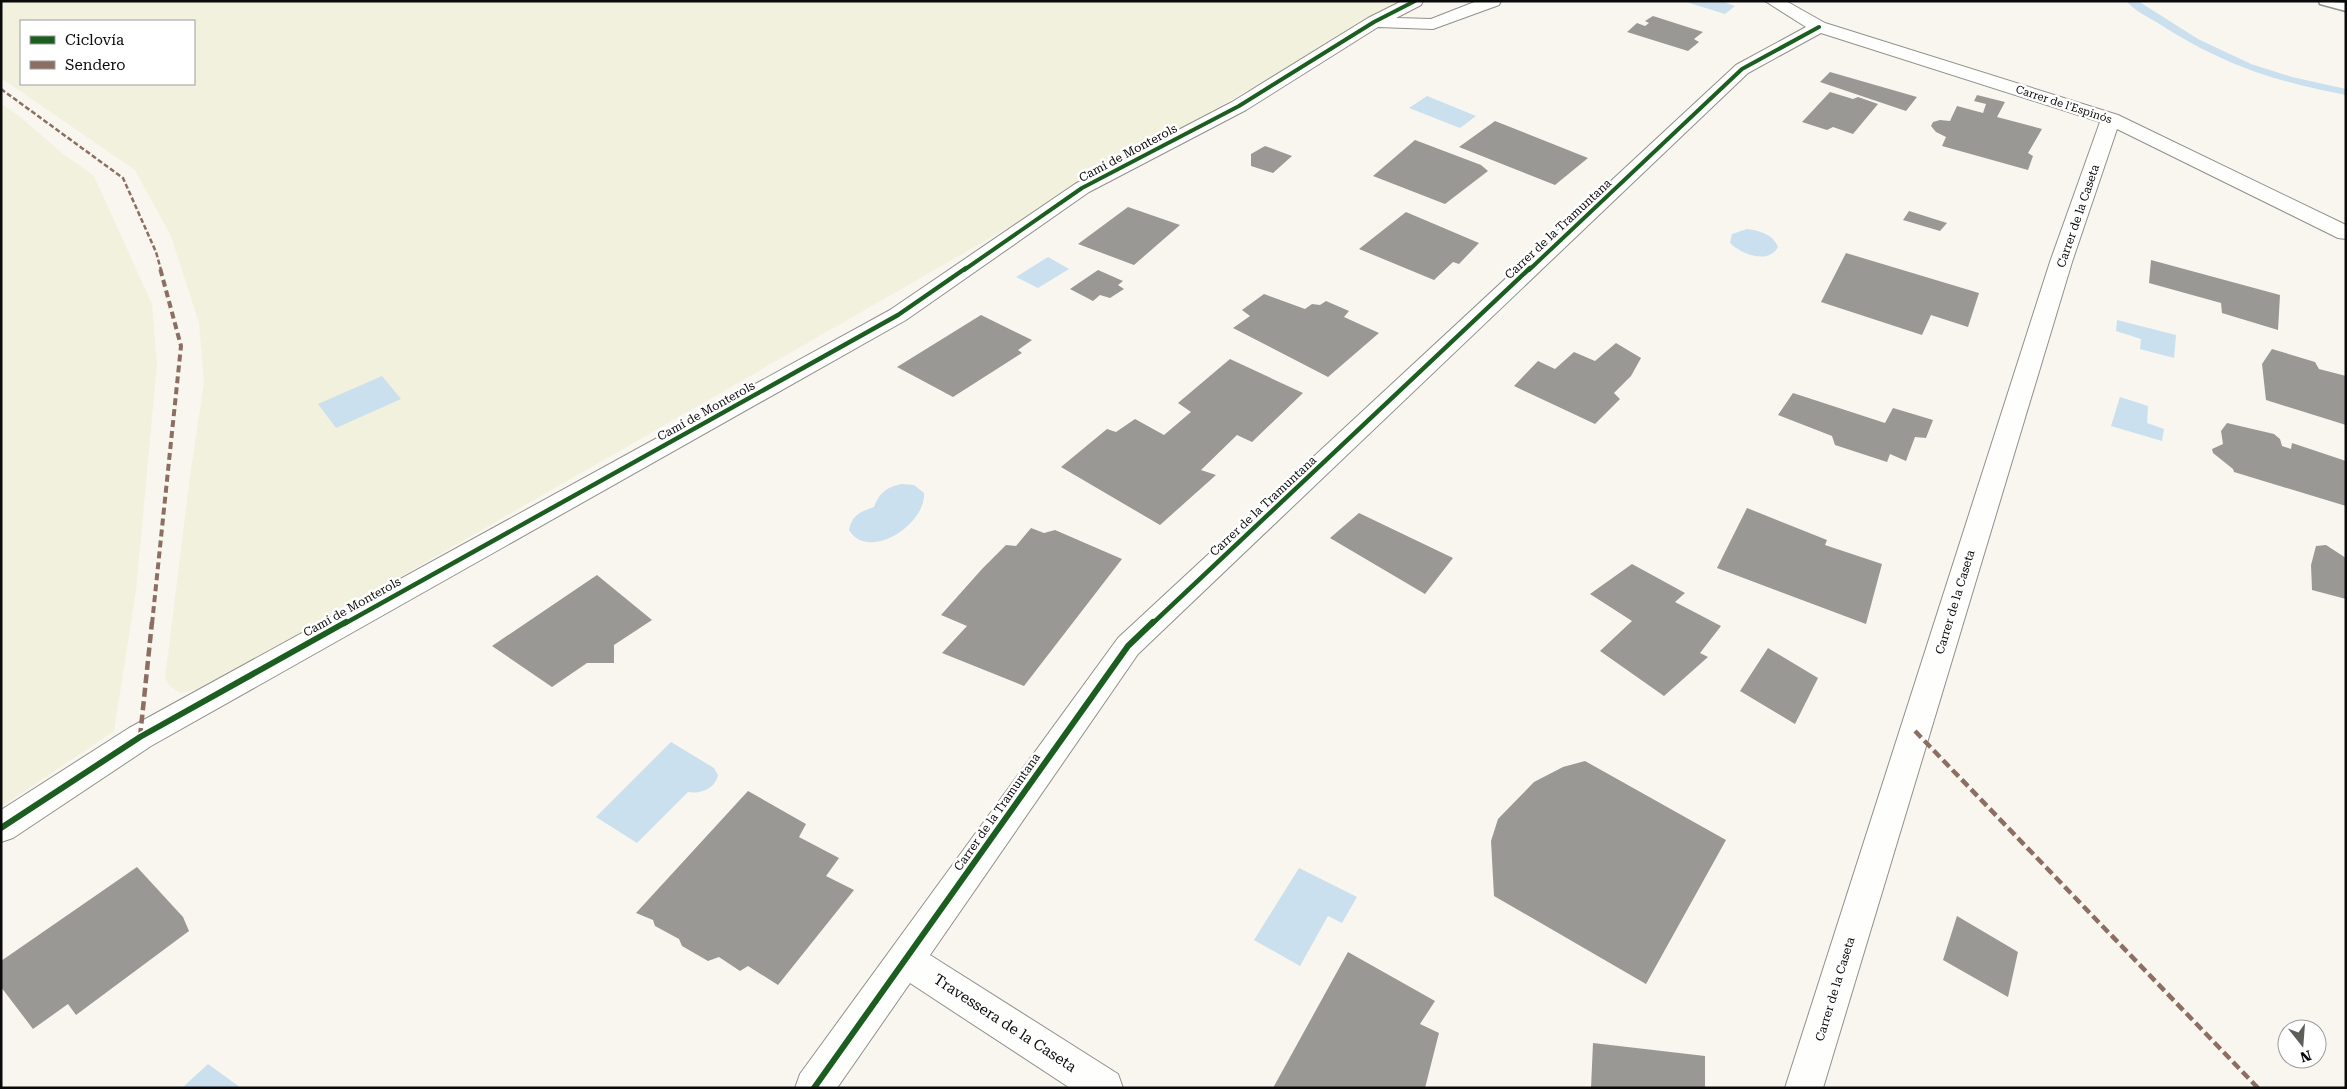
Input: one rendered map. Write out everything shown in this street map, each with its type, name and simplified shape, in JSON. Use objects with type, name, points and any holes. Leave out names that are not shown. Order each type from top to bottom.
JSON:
[{"type":"street","name":"Camí de Monterols","points":[[1,828],[140,737],[898,315],[1082,188],[1239,106],[1374,22],[1415,1]]},
{"type":"street","points":[[1374,22],[1433,24],[1493,1]]},
{"type":"street","name":"Carrer de l'Espinós","points":[[1773,1],[1819,27],[2111,119],[2346,232]]},
{"type":"street","name":"Carrer de la Tramuntana","points":[[814,1088],[1128,646],[1742,69],[1819,27]]},
{"type":"street","name":"Carrer de la Caseta","points":[[1804,1088],[2061,262],[2111,119]]},
{"type":"street","name":"Travessera de la Caseta","points":[[905,959],[1104,1088]]},
{"type":"lane","points":[[2325,1],[2346,7]]},
{"type":"green space","points":[[1,1],[1403,1],[252,662],[202,688],[181,693],[171,687],[165,679],[190,476],[204,382],[199,323],[171,236],[135,170],[1,78]]},
{"type":"green space","points":[[1,104],[18,115],[62,153],[94,176],[152,304],[157,364],[136,591],[114,731],[1,807]]},
{"type":"water","points":[[1683,1],[1721,1],[1735,6],[1725,14]]},
{"type":"water","points":[[1427,96],[1476,116],[1460,128],[1409,108]]},
{"type":"water","points":[[1747,229],[1769,236],[1778,247],[1768,256],[1761,257],[1741,251],[1730,243],[1732,234]]},
{"type":"water","points":[[1048,257],[1069,269],[1038,288],[1016,277]]},
{"type":"water","points":[[2117,320],[2176,335],[2174,358],[2140,349],[2141,339],[2116,331]]},
{"type":"water","points":[[382,376],[401,399],[336,428],[318,404]]},
{"type":"water","points":[[2120,397],[2148,406],[2147,423],[2164,429],[2162,441],[2111,426]]},
{"type":"water","points":[[901,484],[914,485],[924,493],[922,505],[916,517],[894,536],[882,541],[869,542],[858,539],[849,530],[855,517],[874,507],[884,491]]},
{"type":"water","points":[[671,742],[714,768],[718,775],[714,784],[707,790],[688,792],[637,843],[596,817]]},
{"type":"water","points":[[1299,868],[1357,897],[1342,923],[1328,916],[1300,966],[1254,940]]},
{"type":"water","points":[[208,1064],[241,1088],[182,1088]]},
{"type":"building","points":[[1653,16],[1703,32],[1694,39],[1699,42],[1688,51],[1627,32],[1637,23],[1645,26],[1649,23],[1645,21]]},
{"type":"building","points":[[1830,72],[1917,97],[1906,111],[1820,82]]},
{"type":"building","points":[[1830,92],[1853,99],[1858,97],[1878,104],[1853,134],[1833,127],[1827,130],[1802,122]]},
{"type":"building","points":[[1977,95],[2005,102],[1997,117],[2042,129],[2028,153],[2033,156],[2028,170],[1942,146],[1946,137],[1936,132],[1931,126],[1933,122],[1940,120],[1950,121],[1957,106],[1983,113],[1986,104],[1974,101]]},
{"type":"building","points":[[1495,121],[1588,158],[1555,185],[1459,147]]},
{"type":"building","points":[[1415,140],[1481,165],[1488,171],[1445,204],[1373,176]]},
{"type":"building","points":[[1265,146],[1292,156],[1273,173],[1251,166],[1251,154]]},
{"type":"building","points":[[1128,207],[1180,225],[1134,265],[1078,244]]},
{"type":"building","points":[[1909,211],[1947,223],[1940,231],[1903,220]]},
{"type":"building","points":[[1406,212],[1479,243],[1459,264],[1453,262],[1434,280],[1359,249]]},
{"type":"building","points":[[1846,253],[1979,293],[1968,327],[1931,315],[1922,335],[1821,302]]},
{"type":"building","points":[[2151,260],[2280,295],[2278,330],[2222,313],[2221,303],[2149,283]]},
{"type":"building","points":[[1098,270],[1123,281],[1118,285],[1124,289],[1110,298],[1100,295],[1093,301],[1070,289]]},
{"type":"building","points":[[1264,294],[1305,309],[1312,304],[1320,305],[1326,301],[1349,311],[1344,317],[1379,333],[1328,377],[1233,328],[1250,316],[1242,310]]},
{"type":"building","points":[[981,315],[1032,340],[1018,350],[1022,353],[953,397],[897,367]]},
{"type":"building","points":[[1616,343],[1641,358],[1631,376],[1614,393],[1620,399],[1595,424],[1514,386],[1538,361],[1555,369],[1574,352],[1595,361]]},
{"type":"building","points":[[2272,349],[2315,362],[2319,369],[2346,376],[2346,425],[2266,400],[2262,364]]},
{"type":"building","points":[[1230,359],[1303,393],[1252,442],[1237,435],[1201,470],[1216,475],[1160,525],[1061,467],[1107,429],[1116,432],[1135,419],[1164,435],[1191,412],[1178,403]]},
{"type":"building","points":[[1793,393],[1885,423],[1893,408],[1933,420],[1926,438],[1915,437],[1906,461],[1890,454],[1887,462],[1835,445],[1832,436],[1778,415]]},
{"type":"building","points":[[2227,423],[2274,434],[2280,439],[2282,446],[2291,449],[2292,443],[2346,461],[2346,506],[2234,472],[2233,469],[2213,453],[2212,449],[2223,444],[2221,431]]},
{"type":"building","points":[[1747,508],[1827,540],[1825,545],[1882,564],[1866,624],[1717,568]]},
{"type":"building","points":[[1359,513],[1453,558],[1425,594],[1330,538]]},
{"type":"building","points":[[1031,528],[1044,533],[1055,530],[1122,559],[1024,686],[942,653],[967,626],[941,615],[1006,545],[1016,546]]},
{"type":"building","points":[[2326,545],[2346,558],[2346,599],[2312,590],[2311,565],[2316,546]]},
{"type":"building","points":[[1632,564],[1685,593],[1675,602],[1721,626],[1700,653],[1708,657],[1664,696],[1600,651],[1632,621],[1590,594]]},
{"type":"building","points":[[597,575],[652,620],[614,645],[614,663],[587,663],[552,687],[492,646]]},
{"type":"building","points":[[1768,648],[1818,678],[1795,724],[1740,691]]},
{"type":"building","points":[[1585,761],[1726,840],[1646,984],[1494,896],[1491,841],[1498,819],[1534,782],[1563,767]]},
{"type":"building","points":[[748,791],[806,824],[799,837],[839,858],[826,876],[854,890],[778,985],[748,966],[740,971],[719,957],[708,961],[682,946],[679,939],[655,926],[653,920],[636,913]]},
{"type":"building","points":[[137,867],[183,917],[189,931],[76,1015],[68,1004],[33,1029],[1,987],[1,961]]},
{"type":"building","points":[[1957,916],[2018,952],[2008,997],[1943,960]]},
{"type":"building","points":[[1348,952],[1435,1001],[1420,1024],[1439,1033],[1425,1088],[1273,1088]]},
{"type":"building","points":[[1593,1043],[1705,1056],[1705,1088],[1591,1088]]},
{"type":"waterway","points":[[2131,1],[2195,41],[2234,61],[2275,76],[2346,92]]},
{"type":"marked path","points":[[1,89],[123,178],[156,252],[181,346],[140,737]]},
{"type":"marked path","points":[[1915,731],[2258,1088]]},
{"type":"cycle path","points":[[1,828],[140,737],[898,315],[1082,188],[1239,106],[1374,22],[1415,1]]},
{"type":"cycle path","points":[[814,1088],[1128,646],[1742,69],[1819,27]]}]
